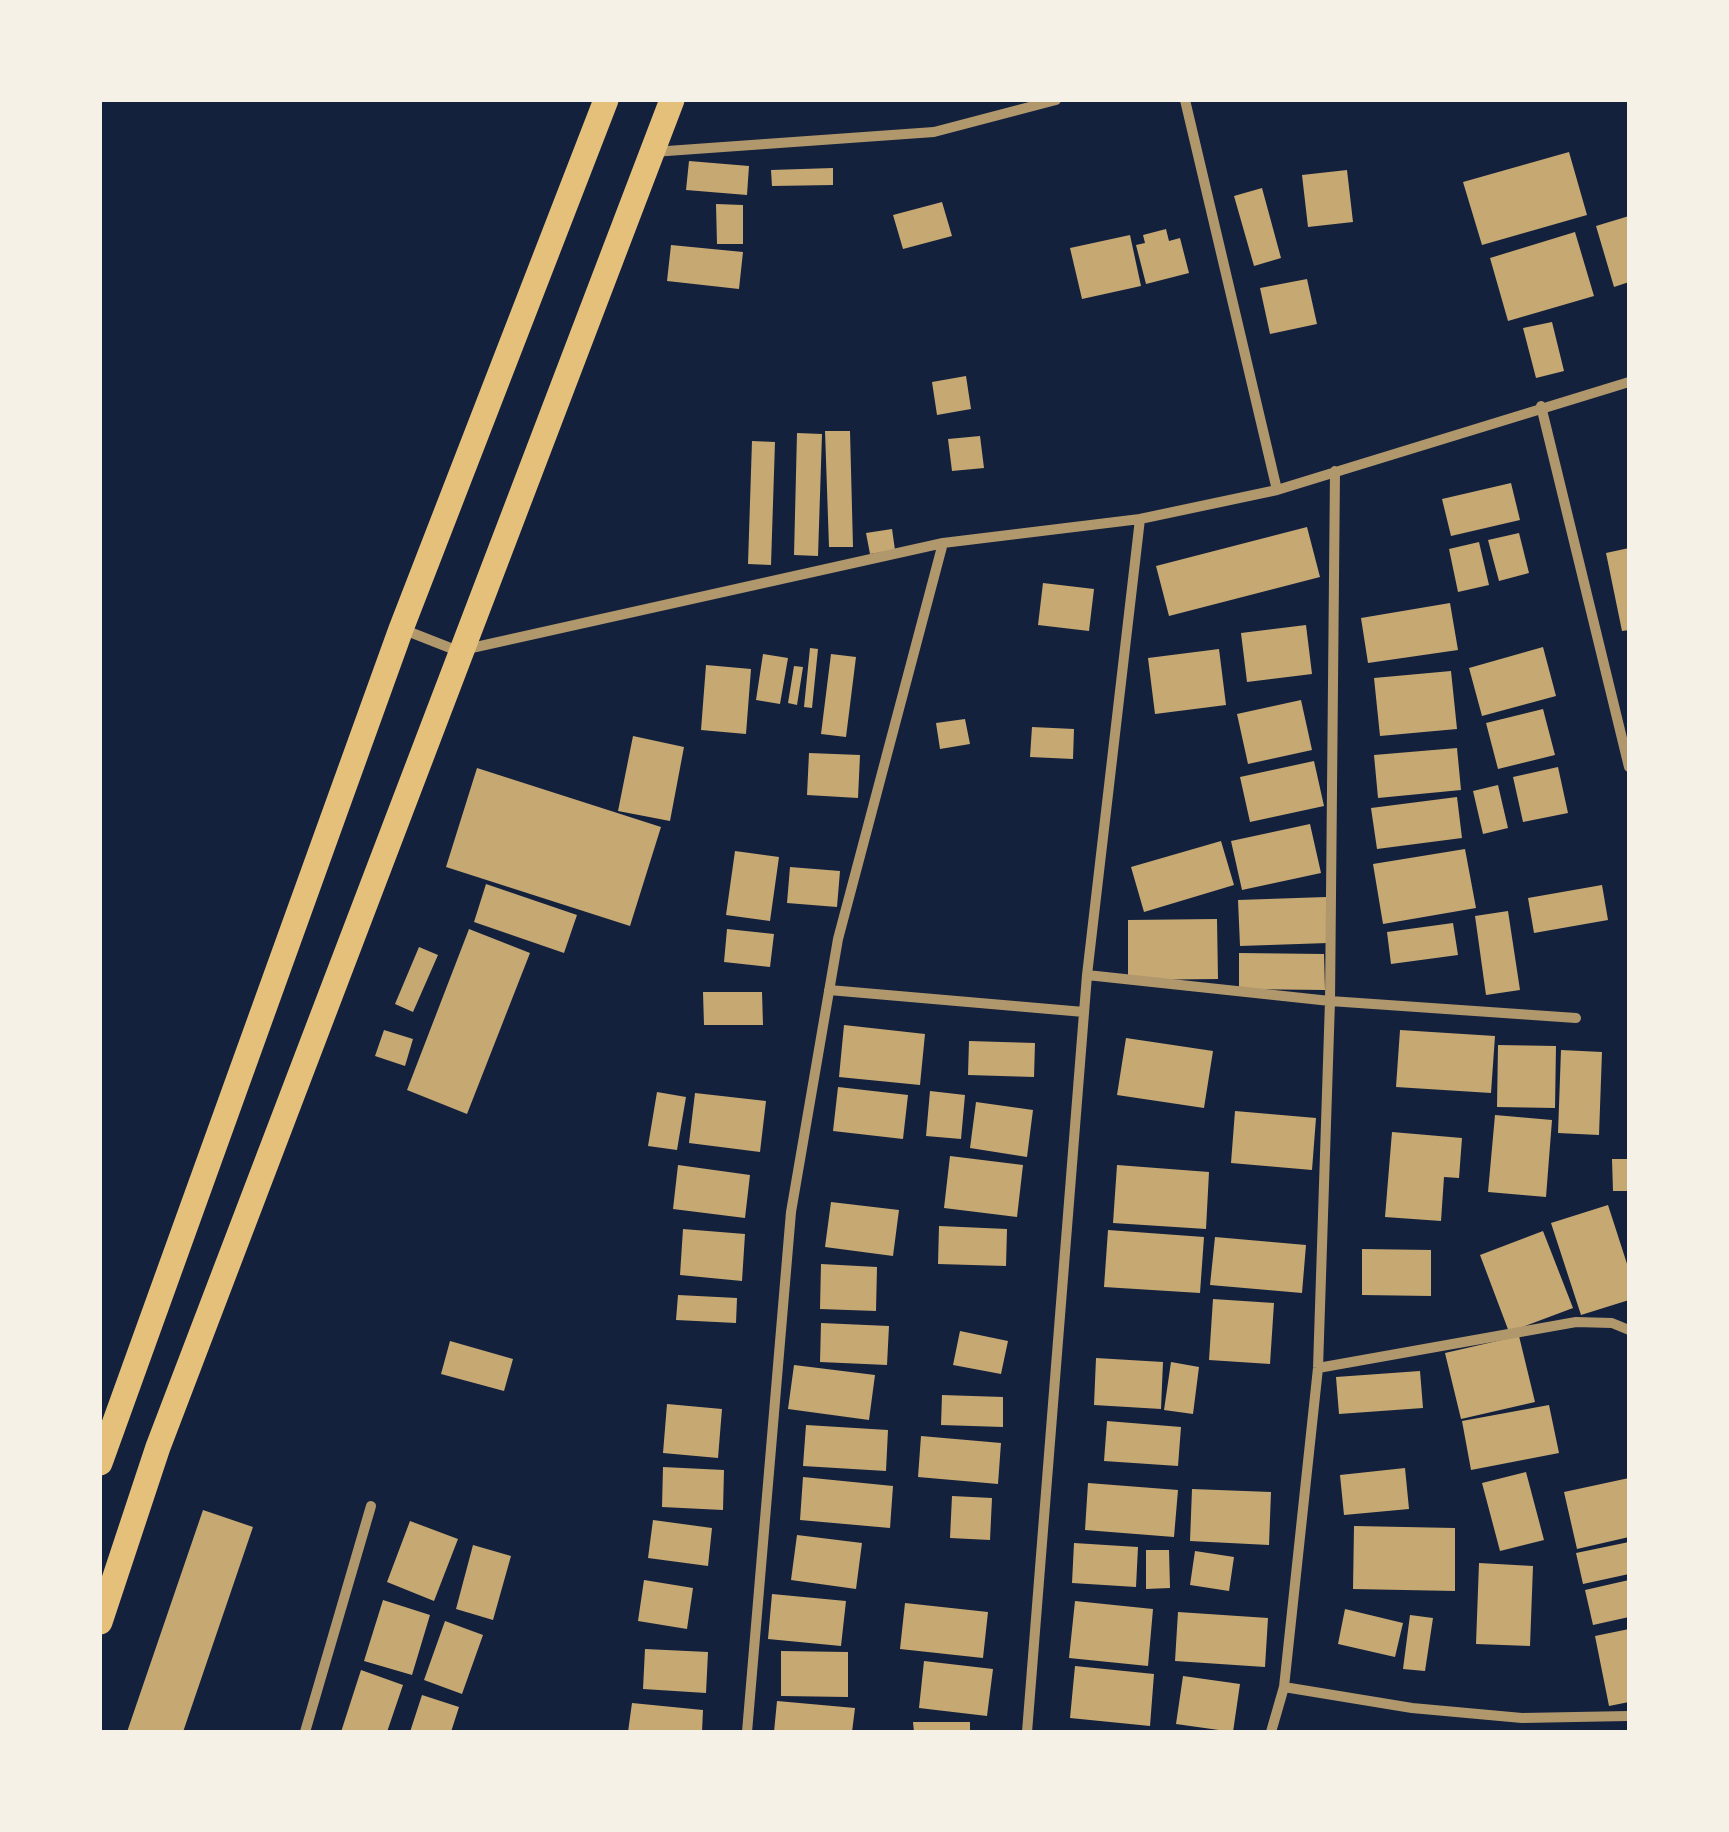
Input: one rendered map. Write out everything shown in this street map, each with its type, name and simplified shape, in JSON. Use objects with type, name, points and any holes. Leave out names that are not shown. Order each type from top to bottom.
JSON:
[{"type":"highway","points":[[100,1463],[108,1416],[401,629],[606,100]]},
{"type":"highway","points":[[100,1622],[158,1447],[458,651],[672,100]]},
{"type":"street","points":[[652,152],[934,132],[1056,100]]},
{"type":"street","points":[[1185,100],[1277,490]]},
{"type":"street","points":[[401,629],[458,651],[943,543],[1140,519],[1277,490],[1629,382]]},
{"type":"street","points":[[1541,406],[1629,767]]},
{"type":"street","points":[[1271,1732],[1284,1687],[1318,1368],[1330,1001],[1335,471]]},
{"type":"street","points":[[1027,1732],[1087,975],[1140,519]]},
{"type":"street","points":[[747,1732],[790,1212],[838,938],[943,543]]},
{"type":"street","points":[[1087,975],[1330,1001],[1576,1018]]},
{"type":"street","points":[[829,990],[1084,1012]]},
{"type":"street","points":[[1318,1368],[1576,1322],[1612,1323],[1629,1330]]},
{"type":"street","points":[[306,1732],[372,1506]]},
{"type":"street","points":[[1284,1687],[1412,1708],[1522,1718],[1629,1716]]},
{"type":"street","points":[[1600,1732],[1602,1718]]},
{"type":"building","points":[[1569,152],[1587,215],[1482,245],[1463,182]]},
{"type":"building","points":[[689,161],[749,166],[747,195],[686,190]]},
{"type":"building","points":[[833,168],[833,185],[772,186],[771,170]]},
{"type":"building","points":[[1347,170],[1353,222],[1308,227],[1302,175]]},
{"type":"building","points":[[1262,188],[1281,258],[1254,266],[1234,196]]},
{"type":"building","points":[[942,202],[952,236],[903,249],[893,215]]},
{"type":"building","points":[[716,204],[743,205],[743,244],[717,244]]},
{"type":"building","points":[[1629,216],[1629,282],[1614,287],[1596,226]]},
{"type":"building","points":[[1166,229],[1169,241],[1180,238],[1189,273],[1146,284],[1136,245],[1145,243],[1143,235]]},
{"type":"building","points":[[1575,232],[1594,296],[1508,321],[1490,258]]},
{"type":"building","points":[[1130,235],[1141,286],[1082,299],[1070,248]]},
{"type":"building","points":[[671,245],[743,252],[739,289],[667,281]]},
{"type":"building","points":[[1307,279],[1317,324],[1270,334],[1260,288]]},
{"type":"building","points":[[1552,322],[1564,371],[1536,378],[1523,328]]},
{"type":"building","points":[[966,376],[971,409],[937,415],[932,382]]},
{"type":"building","points":[[825,431],[850,431],[853,547],[829,547]]},
{"type":"building","points":[[797,433],[822,434],[818,556],[794,555]]},
{"type":"building","points":[[980,436],[984,468],[952,471],[948,439]]},
{"type":"building","points":[[752,441],[775,442],[771,565],[748,564]]},
{"type":"building","points":[[1511,483],[1520,520],[1451,536],[1442,499]]},
{"type":"building","points":[[1307,527],[1320,577],[1169,616],[1156,566]]},
{"type":"building","points":[[892,529],[895,550],[870,554],[866,533]]},
{"type":"building","points":[[1519,533],[1529,573],[1499,581],[1488,540]]},
{"type":"building","points":[[1479,542],[1489,585],[1458,592],[1449,549]]},
{"type":"building","points":[[1629,548],[1629,630],[1622,631],[1606,553]]},
{"type":"building","points":[[1043,583],[1094,589],[1089,631],[1038,625]]},
{"type":"building","points":[[1450,603],[1458,650],[1368,663],[1361,618]]},
{"type":"building","points":[[1306,625],[1312,674],[1247,682],[1241,633]]},
{"type":"building","points":[[1543,647],[1556,696],[1482,716],[1469,668]]},
{"type":"building","points":[[810,648],[818,649],[812,708],[804,707]]},
{"type":"building","points":[[1219,649],[1226,705],[1155,714],[1148,658]]},
{"type":"building","points":[[763,654],[788,658],[780,704],[756,700]]},
{"type":"building","points":[[831,654],[856,657],[846,737],[821,734]]},
{"type":"building","points":[[706,665],[751,669],[746,734],[701,730]]},
{"type":"building","points":[[794,666],[803,667],[797,705],[788,703]]},
{"type":"building","points":[[1451,671],[1457,729],[1380,736],[1374,678]]},
{"type":"building","points":[[1301,700],[1312,750],[1248,764],[1237,714]]},
{"type":"building","points":[[1543,709],[1555,755],[1498,769],[1486,723]]},
{"type":"building","points":[[965,719],[970,744],[940,749],[936,723]]},
{"type":"building","points":[[1032,727],[1074,729],[1073,759],[1030,757]]},
{"type":"building","points":[[633,736],[684,747],[670,821],[618,811]]},
{"type":"building","points":[[1457,748],[1461,790],[1378,798],[1374,755]]},
{"type":"building","points":[[809,753],[860,755],[858,798],[807,795]]},
{"type":"building","points":[[1314,761],[1324,806],[1250,822],[1240,777]]},
{"type":"building","points":[[1558,767],[1568,813],[1523,822],[1513,777]]},
{"type":"building","points":[[477,768],[661,827],[630,926],[446,867]]},
{"type":"building","points":[[1498,785],[1508,828],[1483,834],[1473,791]]},
{"type":"building","points":[[1457,797],[1462,838],[1377,849],[1371,808]]},
{"type":"building","points":[[1310,824],[1321,873],[1242,890],[1231,841]]},
{"type":"building","points":[[1221,841],[1234,885],[1144,912],[1131,867]]},
{"type":"building","points":[[1465,849],[1476,908],[1383,924],[1373,864]]},
{"type":"building","points":[[735,851],[779,857],[770,921],[726,915]]},
{"type":"building","points":[[790,867],[840,871],[837,907],[787,903]]},
{"type":"building","points":[[486,884],[577,915],[564,953],[474,922]]},
{"type":"building","points":[[1602,885],[1608,920],[1534,933],[1528,898]]},
{"type":"building","points":[[1326,897],[1328,943],[1240,946],[1238,900]]},
{"type":"building","points":[[1508,911],[1520,990],[1486,995],[1475,916]]},
{"type":"building","points":[[1217,919],[1218,979],[1128,980],[1128,920]]},
{"type":"building","points":[[1453,923],[1458,955],[1391,964],[1387,932]]},
{"type":"building","points":[[469,929],[530,953],[467,1114],[407,1090]]},
{"type":"building","points":[[727,929],[774,934],[770,967],[724,962]]},
{"type":"building","points":[[419,947],[438,955],[413,1012],[395,1004]]},
{"type":"building","points":[[1239,953],[1324,954],[1325,990],[1239,989]]},
{"type":"building","points":[[703,992],[762,992],[763,1025],[704,1025]]},
{"type":"building","points":[[844,1025],[925,1034],[920,1085],[839,1077]]},
{"type":"building","points":[[384,1030],[413,1039],[405,1066],[375,1056]]},
{"type":"building","points":[[1400,1030],[1495,1036],[1491,1093],[1396,1087]]},
{"type":"building","points":[[1126,1038],[1213,1051],[1204,1108],[1117,1095]]},
{"type":"building","points":[[969,1041],[1035,1043],[1034,1077],[968,1075]]},
{"type":"building","points":[[1498,1045],[1556,1046],[1555,1108],[1497,1107]]},
{"type":"building","points":[[1561,1050],[1602,1052],[1599,1135],[1558,1133]]},
{"type":"building","points":[[838,1087],[908,1095],[903,1139],[833,1131]]},
{"type":"building","points":[[930,1091],[965,1095],[961,1139],[926,1136]]},
{"type":"building","points":[[657,1092],[686,1097],[677,1150],[648,1146]]},
{"type":"building","points":[[695,1093],[766,1101],[760,1152],[689,1143]]},
{"type":"building","points":[[976,1102],[1033,1110],[1027,1157],[970,1148]]},
{"type":"building","points":[[1235,1111],[1316,1118],[1312,1170],[1231,1163]]},
{"type":"building","points":[[1495,1115],[1552,1120],[1546,1197],[1488,1192]]},
{"type":"building","points":[[1392,1132],[1462,1138],[1459,1178],[1444,1177],[1441,1221],[1385,1217]]},
{"type":"building","points":[[950,1156],[1023,1165],[1017,1217],[944,1208]]},
{"type":"building","points":[[1612,1159],[1629,1159],[1629,1191],[1613,1191]]},
{"type":"building","points":[[678,1165],[750,1175],[745,1218],[673,1209]]},
{"type":"building","points":[[1117,1165],[1209,1172],[1206,1229],[1113,1223]]},
{"type":"building","points":[[831,1202],[899,1210],[893,1256],[825,1247]]},
{"type":"building","points":[[1608,1205],[1629,1270],[1629,1300],[1581,1315],[1551,1223]]},
{"type":"building","points":[[939,1226],[1007,1229],[1006,1266],[938,1264]]},
{"type":"building","points":[[683,1229],[745,1234],[742,1281],[680,1275]]},
{"type":"building","points":[[1108,1230],[1204,1237],[1200,1293],[1104,1287]]},
{"type":"building","points":[[1543,1231],[1573,1308],[1509,1332],[1480,1255]]},
{"type":"building","points":[[1215,1237],[1306,1245],[1302,1293],[1210,1285]]},
{"type":"building","points":[[1362,1249],[1431,1250],[1431,1296],[1362,1295]]},
{"type":"building","points":[[821,1264],[877,1267],[876,1311],[820,1309]]},
{"type":"building","points":[[678,1295],[737,1298],[736,1323],[676,1320]]},
{"type":"building","points":[[1213,1299],[1274,1303],[1270,1364],[1209,1360]]},
{"type":"building","points":[[821,1323],[889,1326],[887,1365],[820,1362]]},
{"type":"building","points":[[960,1331],[1008,1341],[1001,1374],[953,1365]]},
{"type":"building","points":[[1519,1336],[1535,1402],[1461,1419],[1445,1353]]},
{"type":"building","points":[[450,1341],[513,1359],[504,1391],[441,1374]]},
{"type":"building","points":[[1096,1358],[1163,1362],[1161,1409],[1094,1405]]},
{"type":"building","points":[[1171,1362],[1199,1367],[1193,1414],[1164,1410]]},
{"type":"building","points":[[794,1365],[875,1375],[869,1420],[788,1409]]},
{"type":"building","points":[[1420,1371],[1423,1408],[1339,1414],[1336,1377]]},
{"type":"building","points":[[942,1395],[1003,1397],[1003,1427],[941,1425]]},
{"type":"building","points":[[667,1404],[722,1409],[718,1458],[663,1453]]},
{"type":"building","points":[[1549,1405],[1559,1453],[1471,1470],[1462,1421]]},
{"type":"building","points":[[1107,1421],[1181,1427],[1178,1466],[1104,1461]]},
{"type":"building","points":[[806,1425],[888,1430],[886,1471],[803,1466]]},
{"type":"building","points":[[921,1436],[1001,1443],[998,1484],[918,1477]]},
{"type":"building","points":[[663,1467],[724,1470],[723,1510],[662,1507]]},
{"type":"building","points":[[1405,1468],[1409,1509],[1344,1515],[1340,1475]]},
{"type":"building","points":[[1526,1472],[1544,1540],[1500,1551],[1482,1483]]},
{"type":"building","points":[[803,1477],[893,1486],[890,1528],[800,1520]]},
{"type":"building","points":[[1629,1478],[1629,1537],[1577,1549],[1564,1492]]},
{"type":"building","points":[[1088,1483],[1178,1490],[1174,1537],[1085,1530]]},
{"type":"building","points":[[1192,1489],[1271,1492],[1269,1545],[1190,1541]]},
{"type":"building","points":[[952,1496],[992,1498],[990,1540],[950,1538]]},
{"type":"building","points":[[203,1510],[253,1527],[183,1732],[127,1732]]},
{"type":"building","points":[[653,1520],[712,1528],[708,1566],[648,1558]]},
{"type":"building","points":[[410,1521],[458,1539],[434,1601],[387,1582]]},
{"type":"building","points":[[1354,1526],[1455,1528],[1455,1591],[1353,1589]]},
{"type":"building","points":[[797,1535],[862,1543],[856,1589],[791,1580]]},
{"type":"building","points":[[1629,1542],[1629,1574],[1583,1584],[1576,1553]]},
{"type":"building","points":[[1074,1543],[1138,1547],[1136,1587],[1072,1583]]},
{"type":"building","points":[[473,1545],[511,1556],[493,1620],[456,1609]]},
{"type":"building","points":[[1146,1550],[1169,1550],[1170,1588],[1146,1589]]},
{"type":"building","points":[[1195,1551],[1234,1557],[1229,1591],[1190,1585]]},
{"type":"building","points":[[1479,1563],[1533,1566],[1530,1646],[1476,1644]]},
{"type":"building","points":[[644,1580],[693,1588],[687,1629],[638,1621]]},
{"type":"building","points":[[1629,1580],[1629,1617],[1593,1625],[1585,1590]]},
{"type":"building","points":[[772,1594],[846,1601],[841,1646],[768,1639]]},
{"type":"building","points":[[383,1600],[430,1615],[412,1675],[364,1661]]},
{"type":"building","points":[[1075,1601],[1153,1609],[1148,1666],[1069,1658]]},
{"type":"building","points":[[905,1603],[988,1612],[983,1658],[900,1649]]},
{"type":"building","points":[[1345,1609],[1403,1623],[1395,1657],[1338,1644]]},
{"type":"building","points":[[1178,1612],[1268,1618],[1265,1667],[1175,1661]]},
{"type":"building","points":[[1410,1615],[1433,1618],[1425,1671],[1403,1669]]},
{"type":"building","points":[[445,1621],[483,1635],[462,1694],[424,1680]]},
{"type":"building","points":[[1629,1629],[1629,1702],[1609,1706],[1595,1636]]},
{"type":"building","points":[[645,1649],[708,1652],[706,1693],[643,1689]]},
{"type":"building","points":[[781,1651],[848,1652],[848,1697],[781,1696]]},
{"type":"building","points":[[924,1661],[993,1669],[987,1716],[919,1708]]},
{"type":"building","points":[[1075,1666],[1154,1674],[1150,1726],[1070,1718]]},
{"type":"building","points":[[361,1670],[403,1685],[387,1732],[341,1732]]},
{"type":"building","points":[[1183,1676],[1240,1684],[1233,1732],[1176,1724]]},
{"type":"building","points":[[422,1695],[459,1707],[451,1732],[410,1732]]},
{"type":"building","points":[[777,1701],[855,1708],[852,1732],[774,1732]]},
{"type":"building","points":[[632,1703],[703,1710],[702,1732],[628,1732]]},
{"type":"building","points":[[913,1722],[970,1722],[970,1732],[914,1732]]}]
